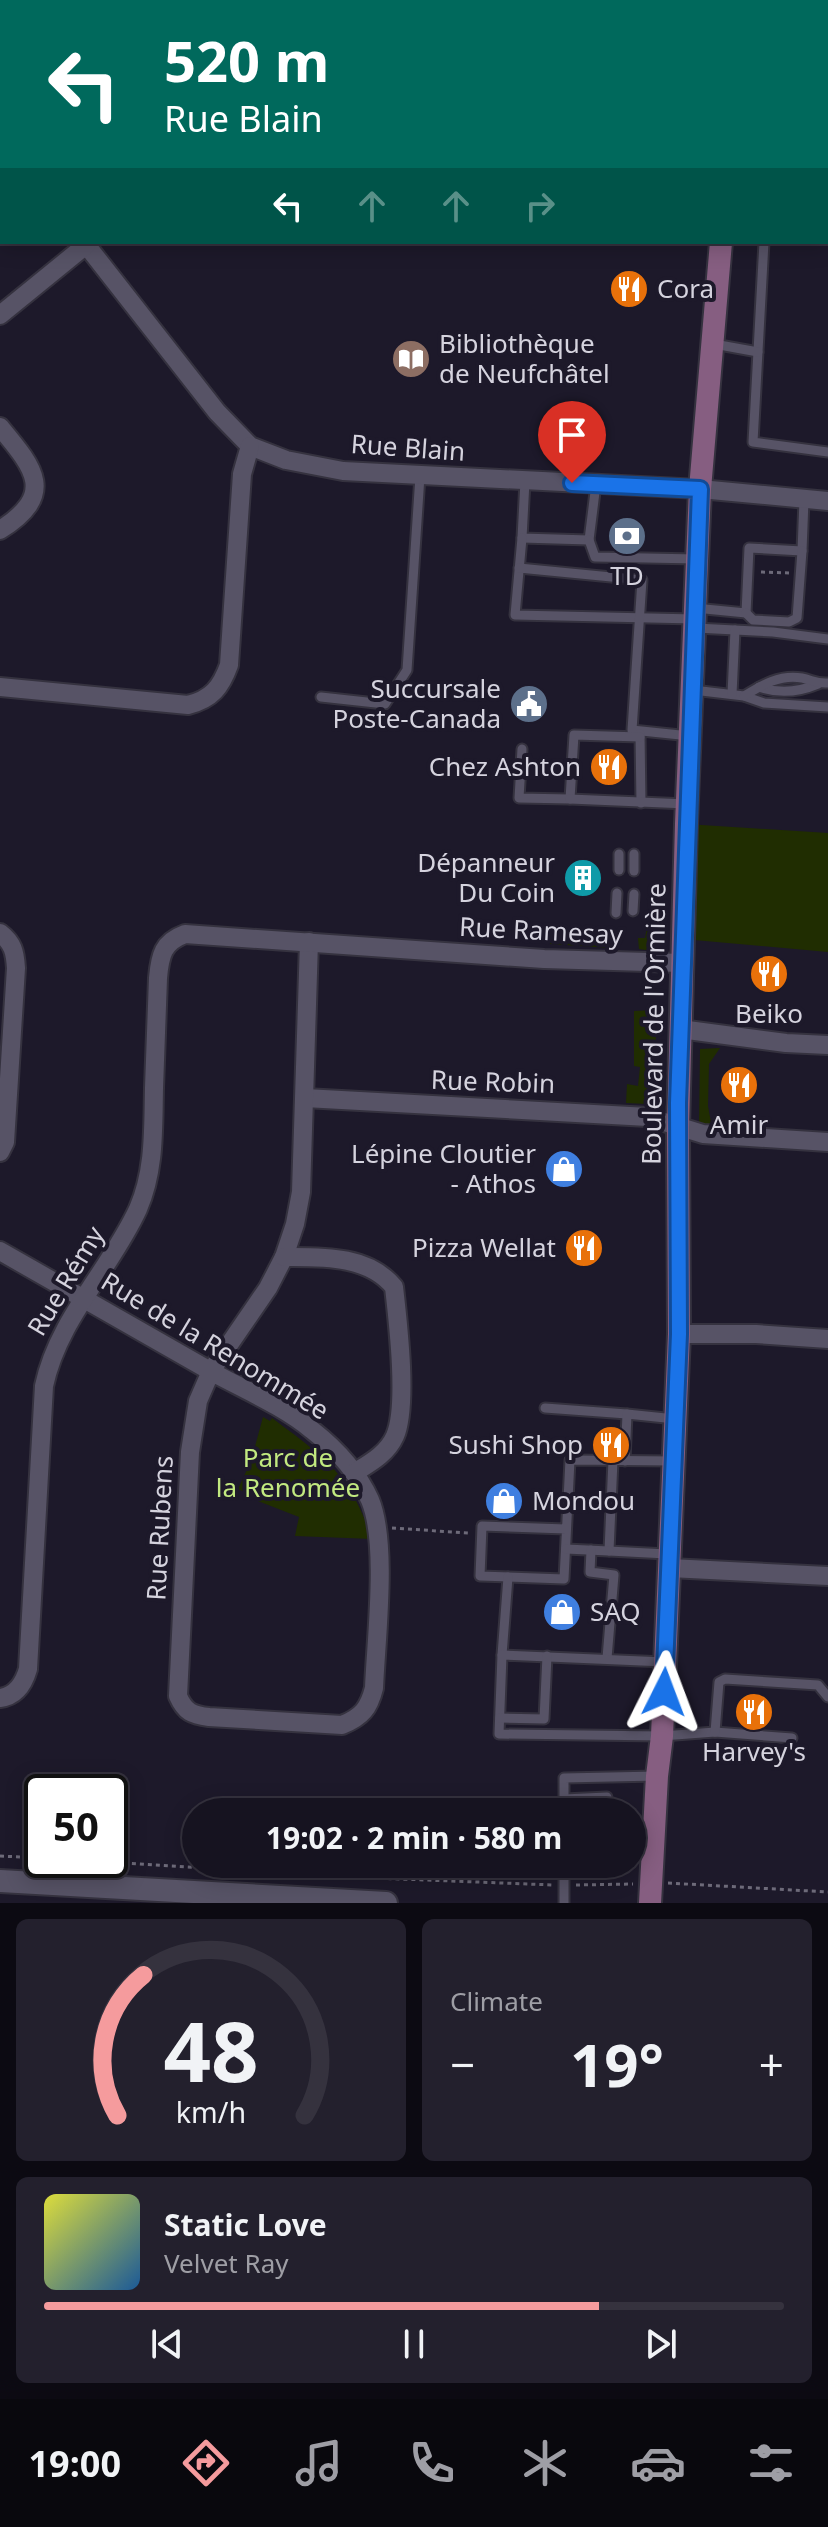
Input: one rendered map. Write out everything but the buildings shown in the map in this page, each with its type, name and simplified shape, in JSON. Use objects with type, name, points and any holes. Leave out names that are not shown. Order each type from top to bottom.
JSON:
[{"type":"main road","name":"Boulevard de l'Ormière","points":[[650,1893],[662,1736],[679,1334],[680,1029],[700,489],[721,244]]},
{"type":"street","points":[[0,315],[86,244]]},
{"type":"street","name":"Rue Blain","points":[[88,244],[217,412],[250,446],[286,460],[343,471],[700,489],[828,501]]},
{"type":"street","points":[[0,427],[34,473],[35,490],[29,506],[19,518],[0,530]]},
{"type":"street","points":[[0,687],[188,705],[205,701],[216,692],[229,665],[242,474],[250,446]]},
{"type":"street","points":[[0,933],[9,940],[15,951],[16,968],[5,1142],[0,1152]]},
{"type":"street","name":"Rue Ramesay","points":[[164,950],[172,939],[185,934],[544,959],[682,963]]},
{"type":"street","name":"Rue Rubens","points":[[309,942],[301,1192],[295,1224],[284,1257],[268,1288],[211,1371],[198,1401],[190,1452],[178,1696],[183,1708],[192,1715],[342,1725],[361,1715],[370,1704],[374,1688],[379,1559],[370,1500],[354,1473]]},
{"type":"street","name":"Rue Rémy","points":[[0,1698],[19,1688],[28,1669],[44,1386],[50,1360],[127,1230],[139,1206],[152,1163],[158,978],[164,950]]},
{"type":"street","points":[[680,1029],[786,1043],[828,1045]]},
{"type":"street","name":"Rue Robin","points":[[305,1098],[621,1114],[648,1117],[703,1134],[828,1142]]},
{"type":"street","name":"Rue de la Renommée","points":[[0,1251],[310,1428],[354,1473]]},
{"type":"street","points":[[284,1257],[325,1258],[371,1267],[384,1275],[394,1287],[401,1397],[396,1434],[387,1450],[354,1473]]},
{"type":"street","points":[[679,1334],[756,1334],[828,1339]]},
{"type":"street","points":[[670,1561],[828,1576]]},
{"type":"street","points":[[0,1881],[180,1897],[386,1903]]},
{"type":"lane","points":[[764,244],[753,442],[828,452]]},
{"type":"lane","points":[[712,344],[758,352]]},
{"type":"lane","points":[[321,697],[385,704],[407,670],[420,476]]},
{"type":"lane","points":[[525,481],[515,615],[695,618],[746,613]]},
{"type":"lane","points":[[596,484],[589,540],[595,557],[697,559]]},
{"type":"lane","points":[[802,551],[749,548],[746,613],[753,620],[789,622],[797,618],[802,551],[804,500]]},
{"type":"lane","points":[[522,538],[589,540]]},
{"type":"lane","points":[[519,568],[642,580],[632,730],[640,734]]},
{"type":"lane","points":[[695,618],[735,630],[828,639]]},
{"type":"lane","points":[[732,694],[735,630]]},
{"type":"lane","points":[[744,696],[767,681],[799,677],[823,683]]},
{"type":"lane","points":[[692,690],[744,696],[764,703],[828,707]]},
{"type":"lane","points":[[640,734],[641,803]]},
{"type":"lane","points":[[570,799],[574,735],[690,736]]},
{"type":"lane","points":[[522,749],[519,798],[687,804]]},
{"type":"lane","points":[[619,854],[619,870]]},
{"type":"lane","points":[[634,854],[634,871]]},
{"type":"lane","points":[[616,913],[617,893]]},
{"type":"lane","points":[[633,911],[634,894]]},
{"type":"lane","points":[[545,1408],[675,1419]]},
{"type":"lane","points":[[625,1461],[627,1414]]},
{"type":"lane","points":[[566,1529],[482,1526],[480,1576],[564,1579],[570,1460],[673,1461]]},
{"type":"lane","points":[[609,1551],[613,1460]]},
{"type":"lane","points":[[566,1549],[609,1551],[670,1561]]},
{"type":"lane","points":[[591,1550],[590,1572],[614,1575],[607,1658]]},
{"type":"lane","points":[[508,1577],[499,1734],[662,1736],[715,1732],[792,1738]]},
{"type":"lane","points":[[502,1655],[665,1662]]},
{"type":"lane","points":[[500,1718],[544,1719],[547,1656]]},
{"type":"lane","points":[[715,1732],[717,1690],[719,1682],[725,1679],[818,1685],[828,1697]]},
{"type":"lane","points":[[564,1798],[564,1778],[657,1776]]},
{"type":"lane","points":[[586,1798],[607,1797],[607,1778]]},
{"type":"lane","points":[[564,1878],[564,1903]]},
{"type":"path","points":[[760,572],[793,574]]},
{"type":"path","points":[[376,1527],[472,1534]]},
{"type":"path","points":[[0,1856],[24,1857]]},
{"type":"path","points":[[128,1863],[349,1877],[564,1885],[650,1893],[688,1882],[828,1892]]},
{"type":"green space","points":[[686,824],[828,833],[828,952],[683,939]]},
{"type":"green space","points":[[648,921],[660,922],[658,941],[652,951],[639,949],[638,938],[645,938]]},
{"type":"green space","points":[[602,928],[614,932],[615,944],[612,948],[550,944],[549,935],[589,936]]},
{"type":"green space","points":[[656,1010],[656,1091],[647,1104],[626,1103],[627,1084],[638,1086],[640,1067],[634,1066],[634,1011]]},
{"type":"green space","points":[[720,1048],[709,1064],[708,1106],[712,1128],[699,1128],[700,1049]]},
{"type":"green space","name":"Parc de la Renomée","points":[[263,1417],[270,1421],[272,1418],[335,1470],[354,1497],[373,1539],[295,1536],[299,1517],[258,1501],[238,1489],[251,1461]]},
{"type":"place","name":"Cora","points":[[629,289]]},
{"type":"place","name":"Bibliothèque de Neufchâtel","points":[[411,359]]},
{"type":"place","name":"TD","points":[[627,536]]},
{"type":"place","name":"Succursale Poste-Canada","points":[[529,704]]},
{"type":"place","name":"Chez Ashton","points":[[609,767]]},
{"type":"place","name":"Dépanneur Du Coin","points":[[583,878]]},
{"type":"place","name":"Beiko","points":[[769,974]]},
{"type":"place","name":"Amir","points":[[739,1085]]},
{"type":"place","name":"Lépine Cloutier - Athos","points":[[564,1169]]},
{"type":"place","name":"Pizza Wellat","points":[[584,1248]]},
{"type":"place","name":"Sushi Shop","points":[[611,1445]]},
{"type":"place","name":"Mondou","points":[[504,1501]]},
{"type":"place","name":"SAQ","points":[[562,1612]]},
{"type":"place","name":"Harvey's","points":[[754,1712]]},
{"type":"route","points":[[572,483],[700,489],[678,1103],[679,1334],[664,1692]]}]
